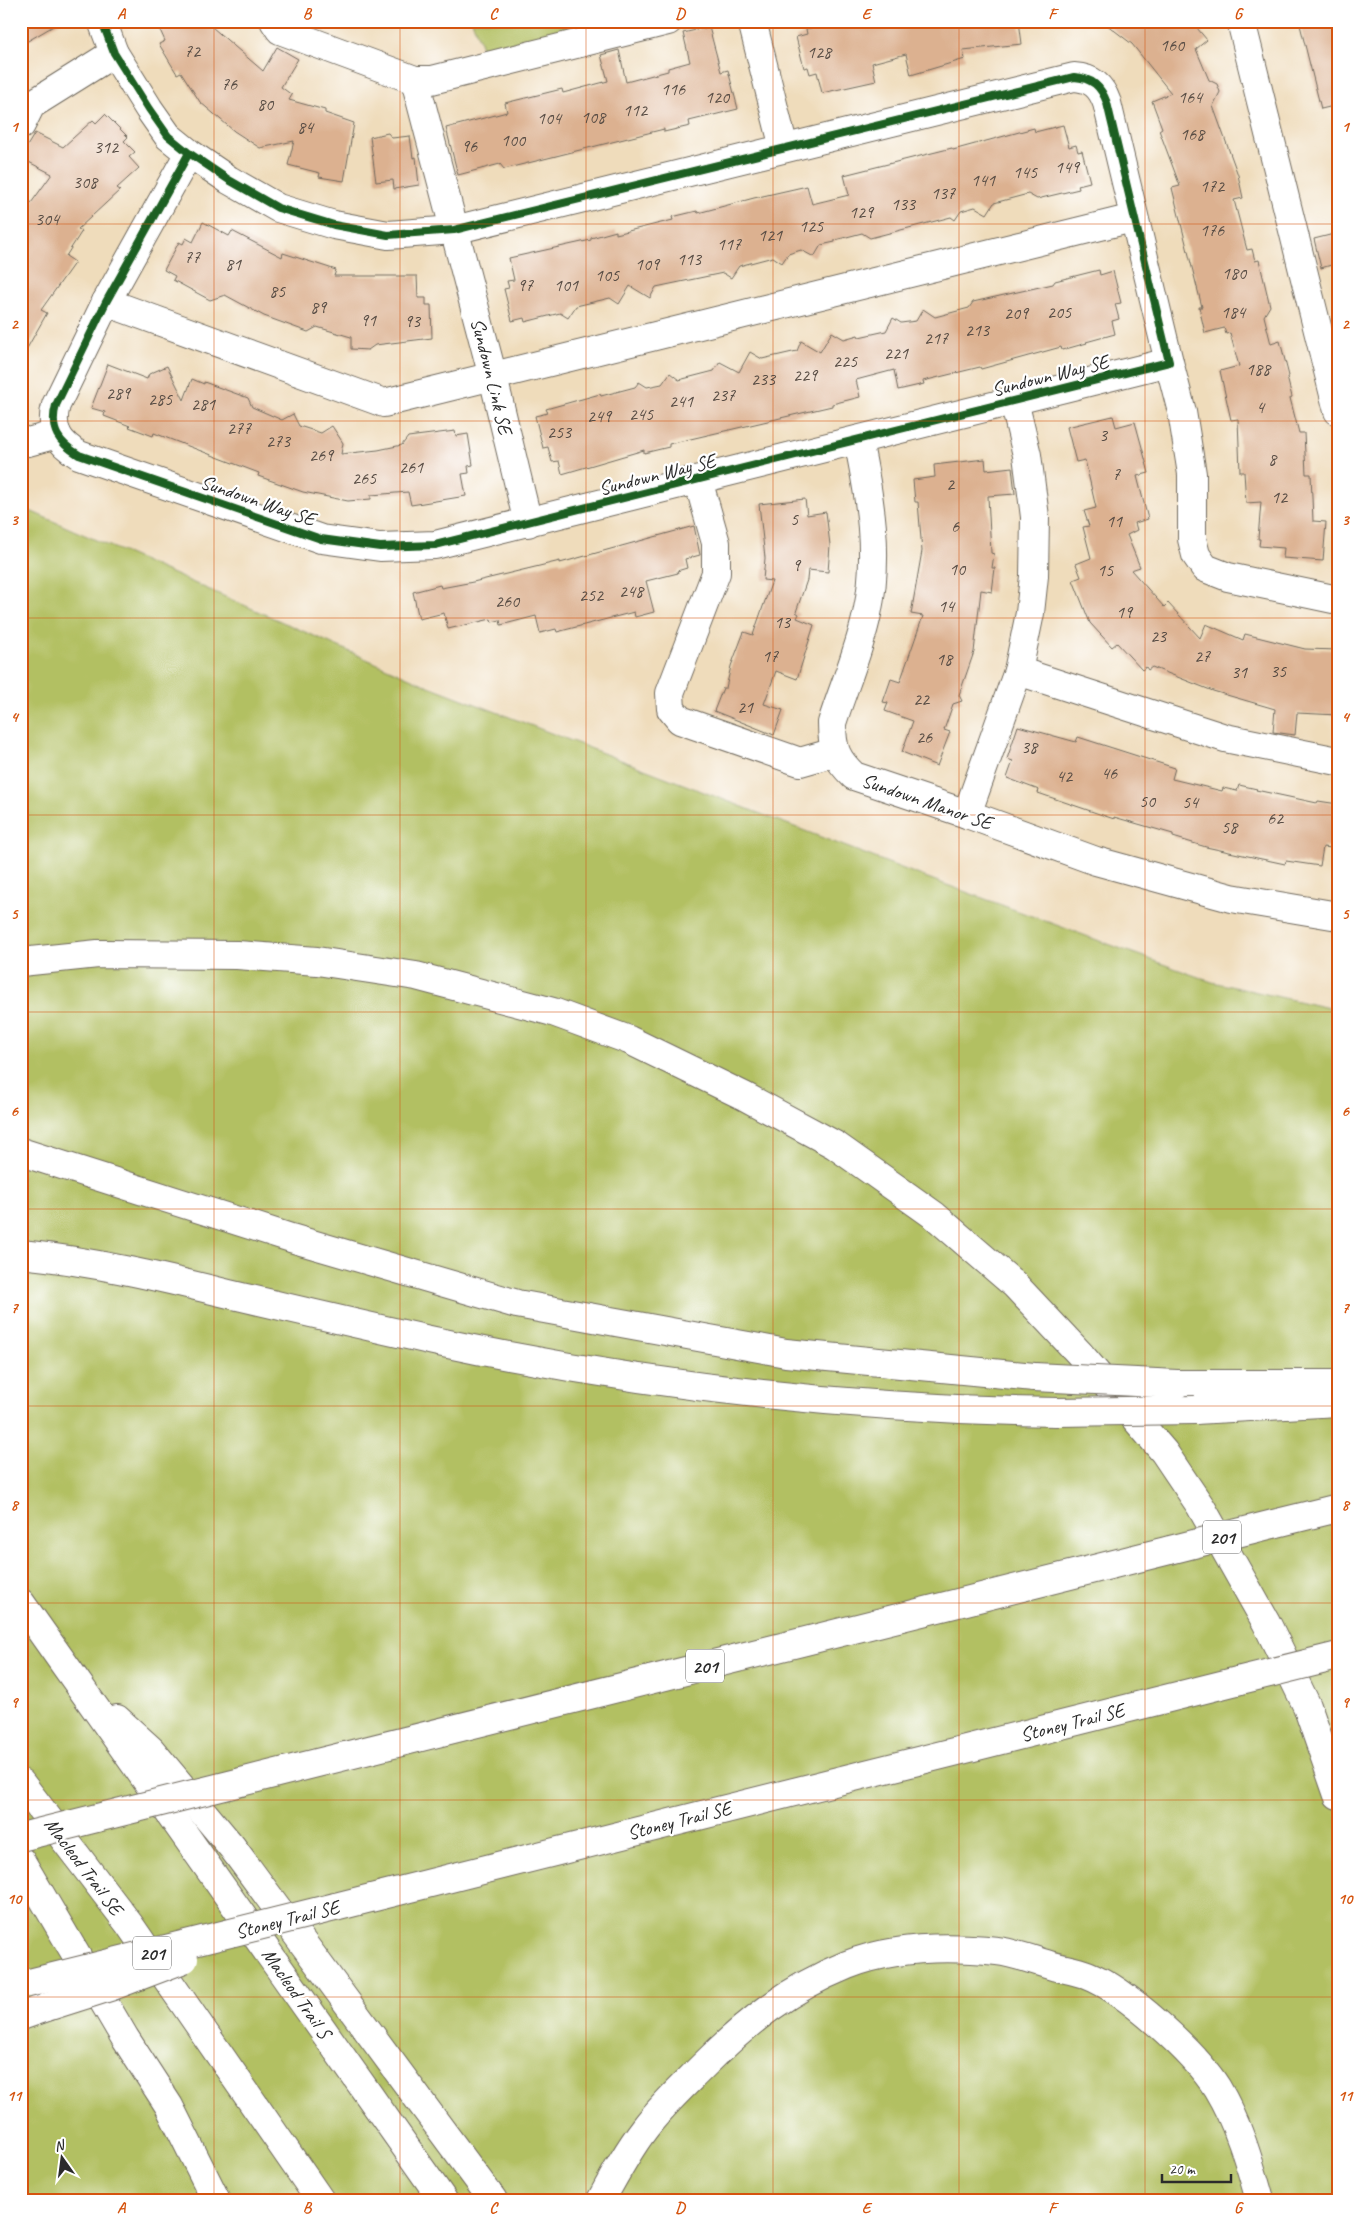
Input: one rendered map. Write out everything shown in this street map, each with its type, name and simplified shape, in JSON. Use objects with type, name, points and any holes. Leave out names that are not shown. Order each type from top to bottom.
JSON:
[{"type":"main road","points":[[102,21],[114,53],[149,109],[168,136],[189,153],[229,180],[278,208],[334,225],[388,235],[454,230],[1074,77],[1083,77],[1097,84],[1104,92],[1133,218],[1182,412],[1192,474],[1192,539],[1196,555],[1205,568],[1228,577],[1338,600]]},
{"type":"main road","points":[[274,21],[280,30],[415,80],[432,80],[591,31],[668,21]]},
{"type":"main road","points":[[752,21],[784,148]]},
{"type":"main road","points":[[1241,21],[1338,411]]},
{"type":"main road","points":[[21,125],[32,105],[114,53]]},
{"type":"main road","name":"Sundown Link SE","points":[[415,80],[493,377],[528,523]]},
{"type":"main road","points":[[21,440],[28,442],[57,434],[52,418],[56,405],[106,302],[189,153]]},
{"type":"main road","points":[[106,302],[384,403],[1133,218]]},
{"type":"main road","name":"Sundown Way SE","points":[[57,434],[64,446],[80,455],[292,530],[350,544],[407,548],[434,545],[528,523],[1169,362]]},
{"type":"main road","points":[[967,814],[1018,671],[1030,613],[1034,576],[1034,517],[1027,455],[1014,401]]},
{"type":"main road","name":"Sundown Manor SE","points":[[858,440],[871,499],[874,535],[872,575],[867,614],[832,723],[832,738],[835,752],[841,764],[854,776],[1105,863],[1231,898],[1338,916]]},
{"type":"main road","points":[[698,480],[716,543],[716,573],[670,693],[671,709],[680,720],[800,762],[835,752]]},
{"type":"main road","points":[[1018,671],[1225,738],[1338,761]]},
{"type":"main road","points":[[21,962],[98,954],[237,955],[318,961],[416,976],[552,1012],[628,1040],[744,1096],[835,1145],[935,1216],[1015,1285],[1079,1353],[1164,1452],[1201,1507],[1266,1622],[1306,1706],[1338,1795]]},
{"type":"main road","points":[[21,1152],[290,1238],[517,1304],[786,1353],[854,1358],[960,1371],[1034,1377],[1254,1386],[1338,1384]]},
{"type":"main road","points":[[21,1254],[139,1273],[436,1342],[637,1378],[740,1392],[866,1404],[1057,1412],[1195,1410],[1338,1402]]},
{"type":"main road","name":"201","points":[[21,1837],[1338,1508]]},
{"type":"main road","points":[[21,1603],[83,1689],[150,1748],[232,1847],[493,2200]]},
{"type":"main road","name":"Stoney Trail SE","points":[[25,1984],[1338,1656]]},
{"type":"main road","name":"Macleod Trail S","points":[[83,1689],[443,2200]]},
{"type":"main road","name":"Macleod Trail SE","points":[[21,1783],[129,1924],[320,2200]]},
{"type":"main road","points":[[21,1861],[125,2038],[169,2106],[216,2200]]},
{"type":"main road","points":[[21,2016],[150,1973],[274,1922]]},
{"type":"main road","points":[[601,2200],[645,2128],[672,2096],[736,2033],[768,2007],[809,1983],[849,1964],[899,1952],[950,1949],[999,1951],[1088,1975],[1126,1997],[1141,2009],[1187,2053],[1216,2087],[1238,2127],[1260,2200]]},
{"type":"green space","points":[[472,21],[582,21],[583,27],[483,50]]},
{"type":"green space","points":[[21,507],[421,683],[914,873],[1212,982],[1338,1010],[1338,2200],[21,2200]]},
{"type":"building","points":[[21,21],[62,21],[21,45]]},
{"type":"building","points":[[156,21],[205,21],[263,71],[277,47],[298,59],[281,87],[292,95],[289,100],[325,110],[325,113],[354,123],[344,181],[319,177],[320,173],[288,165],[294,141],[260,148],[234,131],[200,102],[181,72],[177,74],[159,44],[165,41]]},
{"type":"building","points":[[838,21],[1019,21],[1022,44],[963,50],[965,59],[911,75],[906,54],[872,63],[876,81],[822,93],[817,72],[810,74],[808,67],[804,68],[796,37],[807,34],[806,29]]},
{"type":"building","points":[[1102,21],[1198,21],[1197,28],[1207,40],[1196,49],[1209,80],[1217,84],[1220,92],[1213,106],[1238,175],[1243,198],[1234,200],[1247,250],[1252,249],[1255,261],[1259,260],[1270,306],[1264,316],[1271,344],[1280,341],[1289,376],[1287,377],[1292,397],[1290,398],[1299,433],[1304,433],[1306,474],[1311,474],[1313,521],[1326,522],[1323,561],[1283,558],[1284,548],[1259,546],[1261,502],[1246,503],[1244,472],[1240,472],[1238,419],[1231,420],[1220,371],[1239,366],[1230,333],[1226,334],[1224,328],[1205,333],[1199,307],[1202,307],[1172,188],[1180,186],[1159,130],[1162,128],[1152,101],[1171,93],[1132,44]]},
{"type":"building","points":[[1299,21],[1338,21],[1338,105],[1321,109]]},
{"type":"building","points":[[709,27],[721,72],[728,70],[738,109],[689,121],[690,126],[664,132],[664,129],[504,169],[500,164],[458,175],[446,128],[507,112],[505,103],[562,89],[563,93],[608,81],[601,55],[619,50],[626,82],[668,71],[668,68],[690,62],[683,33]]},
{"type":"building","points":[[105,114],[128,137],[124,141],[135,152],[129,157],[139,168],[117,188],[120,190],[78,229],[82,231],[66,256],[75,262],[41,310],[47,313],[21,359],[21,217],[52,174],[21,158],[21,156],[35,133],[63,147],[93,120],[96,123]]},
{"type":"building","points":[[1063,125],[1069,147],[1076,145],[1078,152],[1082,151],[1090,182],[1078,185],[1079,189],[1037,199],[1028,194],[994,203],[987,214],[975,207],[961,211],[955,220],[951,217],[870,238],[862,233],[821,245],[814,257],[801,250],[788,254],[782,263],[773,257],[739,266],[731,278],[723,273],[656,287],[650,298],[630,286],[619,304],[610,298],[576,306],[568,318],[560,313],[525,322],[524,318],[512,321],[504,289],[509,288],[507,281],[514,280],[509,258],[591,240],[591,238],[616,231],[616,234],[673,220],[672,217],[697,211],[698,213],[807,186],[812,204],[849,195],[844,175],[952,148],[953,150],[1034,128],[1035,132]]},
{"type":"building","points":[[388,133],[392,138],[410,136],[413,158],[416,157],[419,185],[394,189],[393,180],[376,182],[370,137]]},
{"type":"building","points":[[203,222],[229,236],[232,231],[282,257],[283,253],[336,270],[334,276],[417,276],[418,298],[426,298],[426,305],[431,305],[432,338],[375,345],[368,350],[351,349],[351,337],[317,327],[308,332],[264,316],[225,295],[210,300],[173,280],[175,276],[164,270],[179,242],[183,244],[186,238],[193,242]]},
{"type":"building","points":[[1338,233],[1338,263],[1321,268],[1314,239]]},
{"type":"building","points":[[1099,270],[1100,275],[1113,271],[1121,303],[1115,304],[1119,319],[1112,321],[1115,334],[1087,343],[1062,350],[1061,347],[981,369],[980,367],[923,381],[924,384],[898,390],[894,370],[856,380],[860,397],[832,404],[832,406],[669,444],[669,447],[644,453],[644,450],[562,474],[559,461],[552,462],[548,447],[543,448],[535,416],[548,413],[546,409],[600,394],[601,396],[635,387],[639,382],[647,387],[662,384],[670,373],[679,380],[714,371],[720,362],[739,372],[750,352],[762,359],[797,351],[801,341],[820,352],[832,332],[844,339],[886,331],[893,318],[901,323],[916,321],[923,309],[935,317],[969,308],[973,302],[1053,284],[1055,281]]},
{"type":"building","points":[[108,364],[147,379],[149,374],[167,366],[184,400],[192,379],[248,398],[252,407],[282,420],[293,414],[299,426],[321,433],[332,426],[343,443],[341,454],[402,445],[408,437],[455,431],[456,436],[468,434],[473,465],[468,466],[469,473],[462,474],[466,496],[411,505],[408,492],[371,495],[371,499],[348,501],[303,492],[258,476],[259,473],[154,433],[153,436],[129,427],[104,416],[105,412],[91,408]]},
{"type":"building","points":[[1113,416],[1116,427],[1135,422],[1149,473],[1137,476],[1148,519],[1135,523],[1137,530],[1127,535],[1140,567],[1131,570],[1164,607],[1168,603],[1200,638],[1206,624],[1243,640],[1245,634],[1305,649],[1338,650],[1338,715],[1297,713],[1295,735],[1273,732],[1275,709],[1213,691],[1152,667],[1148,670],[1146,667],[1142,670],[1117,643],[1112,647],[1090,623],[1073,580],[1081,577],[1076,564],[1091,558],[1083,527],[1089,526],[1084,511],[1096,508],[1085,460],[1076,462],[1067,427]]},
{"type":"building","points":[[985,459],[986,470],[1012,467],[1015,494],[988,496],[991,553],[994,554],[992,568],[995,568],[992,592],[981,590],[974,652],[959,695],[962,701],[953,704],[944,730],[950,732],[937,766],[902,752],[913,721],[885,711],[888,703],[883,702],[891,679],[900,682],[923,616],[911,614],[922,551],[918,502],[915,502],[913,480],[935,477],[934,465]]},
{"type":"building","points":[[805,499],[807,515],[826,512],[830,545],[828,572],[808,570],[807,580],[796,612],[799,614],[797,618],[814,625],[797,679],[776,671],[764,704],[783,710],[774,735],[714,711],[723,688],[726,688],[731,666],[744,632],[753,635],[772,581],[763,580],[765,558],[759,504]]},
{"type":"building","points":[[694,526],[700,555],[685,559],[687,568],[677,571],[678,573],[646,581],[654,612],[635,617],[634,612],[557,632],[556,629],[540,633],[536,616],[501,625],[500,620],[492,622],[491,619],[448,629],[444,613],[419,619],[413,592],[440,585],[441,588],[473,582],[560,561],[560,563]]},
{"type":"building","points":[[1018,726],[1076,742],[1078,737],[1175,768],[1172,779],[1222,791],[1223,788],[1237,791],[1239,785],[1317,803],[1318,801],[1338,804],[1332,848],[1323,847],[1320,866],[1286,861],[1285,864],[1206,847],[1173,837],[1173,834],[1114,817],[1114,819],[1038,793],[1039,790],[1007,778],[1013,761],[1007,759]]},
{"type":"cycle path","points":[[102,21],[114,53],[149,109],[168,136],[189,153],[229,180],[278,208],[334,225],[388,235],[454,230],[1074,77],[1086,79],[1099,88],[1107,103],[1169,362],[435,545],[380,547],[321,539],[79,455],[66,446],[57,435],[54,422],[56,405],[106,302],[189,153]]}]
